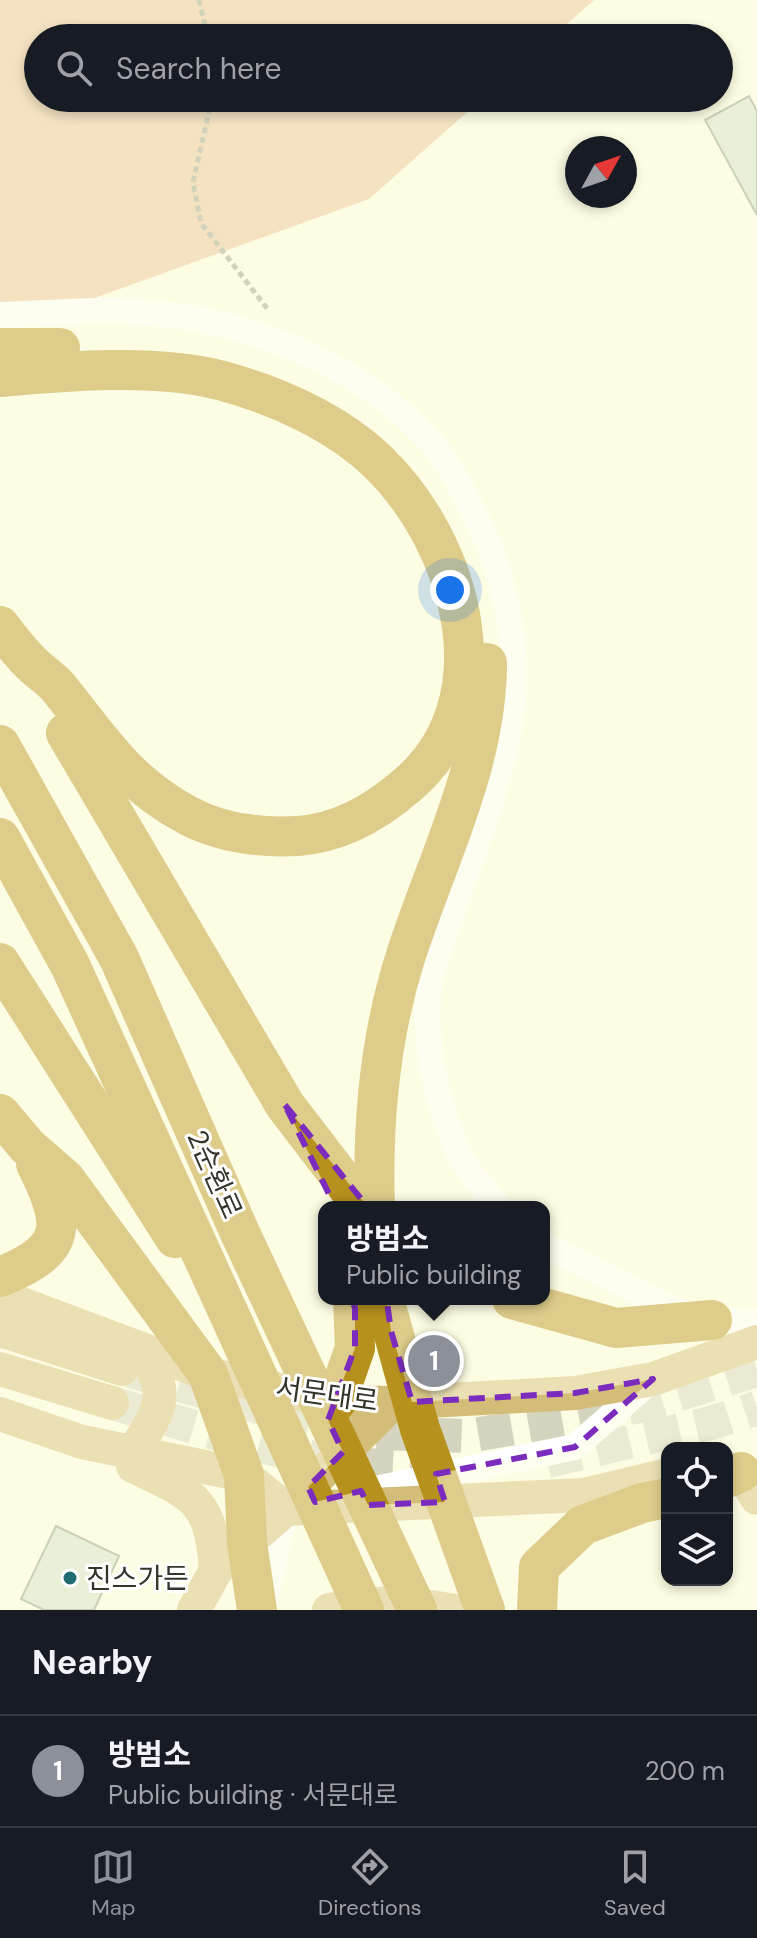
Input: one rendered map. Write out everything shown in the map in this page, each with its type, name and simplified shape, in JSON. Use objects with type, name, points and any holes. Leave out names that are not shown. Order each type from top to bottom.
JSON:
[{"type":"highway","points":[[0,348],[111,349],[211,357],[303,384],[341,405],[389,441],[419,475],[454,526],[475,583],[486,642],[484,712],[476,757],[397,985],[382,1050],[373,1167],[375,1201]]},
{"type":"highway","points":[[0,377],[73,370],[131,371],[220,380],[282,400],[347,438],[379,463],[428,524],[458,603],[466,651],[452,725],[437,754],[414,780],[374,810],[344,827],[312,835],[270,838],[233,833],[191,817],[155,796],[122,768],[56,684],[30,663],[0,626]]},
{"type":"highway","points":[[30,663],[40,692],[132,840],[285,1105],[330,1201]]},
{"type":"highway","name":"2순환로","points":[[0,745],[119,958],[240,1233],[435,1609]]},
{"type":"highway","name":"2순환로","points":[[0,838],[70,965],[364,1610]]},
{"type":"highway","points":[[0,963],[145,1196],[233,1320]]},
{"type":"highway","points":[[285,1105],[358,1201]]},
{"type":"highway","points":[[0,1114],[27,1146],[65,1179],[208,1374],[244,1475],[245,1587]]},
{"type":"highway","points":[[0,1277],[39,1259],[54,1236],[58,1222],[56,1206],[27,1146]]},
{"type":"highway","points":[[336,1402],[355,1348],[353,1305]]},
{"type":"highway","points":[[386,1305],[420,1429],[485,1610]]},
{"type":"highway","points":[[534,1305],[616,1328],[712,1320]]},
{"type":"highway","points":[[537,1610],[539,1567],[583,1525],[661,1499]]},
{"type":"main road","name":"서문대로","points":[[0,1296],[131,1359]]},
{"type":"main road","name":"서문대로","points":[[0,1330],[336,1402],[393,1403],[575,1393],[653,1379],[757,1342]]},
{"type":"main road","points":[[131,1359],[154,1368],[161,1398],[152,1425],[133,1453]]},
{"type":"main road","points":[[0,1369],[112,1403]]},
{"type":"main road","points":[[194,1610],[245,1587],[336,1402]]},
{"type":"main road","points":[[286,1509],[393,1403]]},
{"type":"main road","points":[[0,1414],[82,1442],[184,1490],[205,1511],[214,1534],[245,1587]]},
{"type":"main road","points":[[82,1442],[244,1475],[286,1509],[584,1495],[661,1476]]},
{"type":"main road","points":[[329,1610],[397,1602],[435,1609]]},
{"type":"street","points":[[0,315],[116,311],[169,315],[222,325],[300,352],[340,371],[386,401],[430,441],[461,486],[486,536],[510,617],[513,676],[509,729],[430,981],[430,1052],[455,1146],[469,1171],[495,1201]]},
{"type":"street","points":[[550,1248],[678,1312],[712,1320],[757,1321]]},
{"type":"street","points":[[245,1587],[286,1509],[469,1467],[575,1447],[653,1379]]},
{"type":"path","points":[[199,0],[205,24]]},
{"type":"path","points":[[209,112],[193,182],[201,223],[300,352]]},
{"type":"highlighted area","points":[[285,1105],[375,1216],[391,1331],[412,1402],[575,1393],[653,1379],[575,1447],[436,1474],[445,1502],[368,1505],[361,1491],[315,1502],[308,1487],[343,1452],[328,1420],[355,1348],[355,1309],[329,1194]]},
{"type":"shaded area","points":[[0,0],[594,0],[567,24],[24,24],[24,112],[467,112],[369,199],[53,313],[0,318]]},
{"type":"building","points":[[749,96],[757,111],[757,215],[705,120],[720,112],[733,112],[733,105]]},
{"type":"building","name":"진스가든","points":[[56,1526],[119,1556],[94,1610],[44,1610],[21,1599]]},
{"type":"tunnel","points":[[130,1371],[347,1432],[469,1436],[641,1406],[757,1370]]},
{"type":"tunnel","points":[[112,1403],[259,1446],[343,1464],[460,1469]]},
{"type":"tunnel","points":[[547,1461],[711,1423],[757,1408]]},
{"type":"place","name":"방범소","points":[[434,1361]]},
{"type":"place","name":"진스가든","points":[[70,1578]]}]
